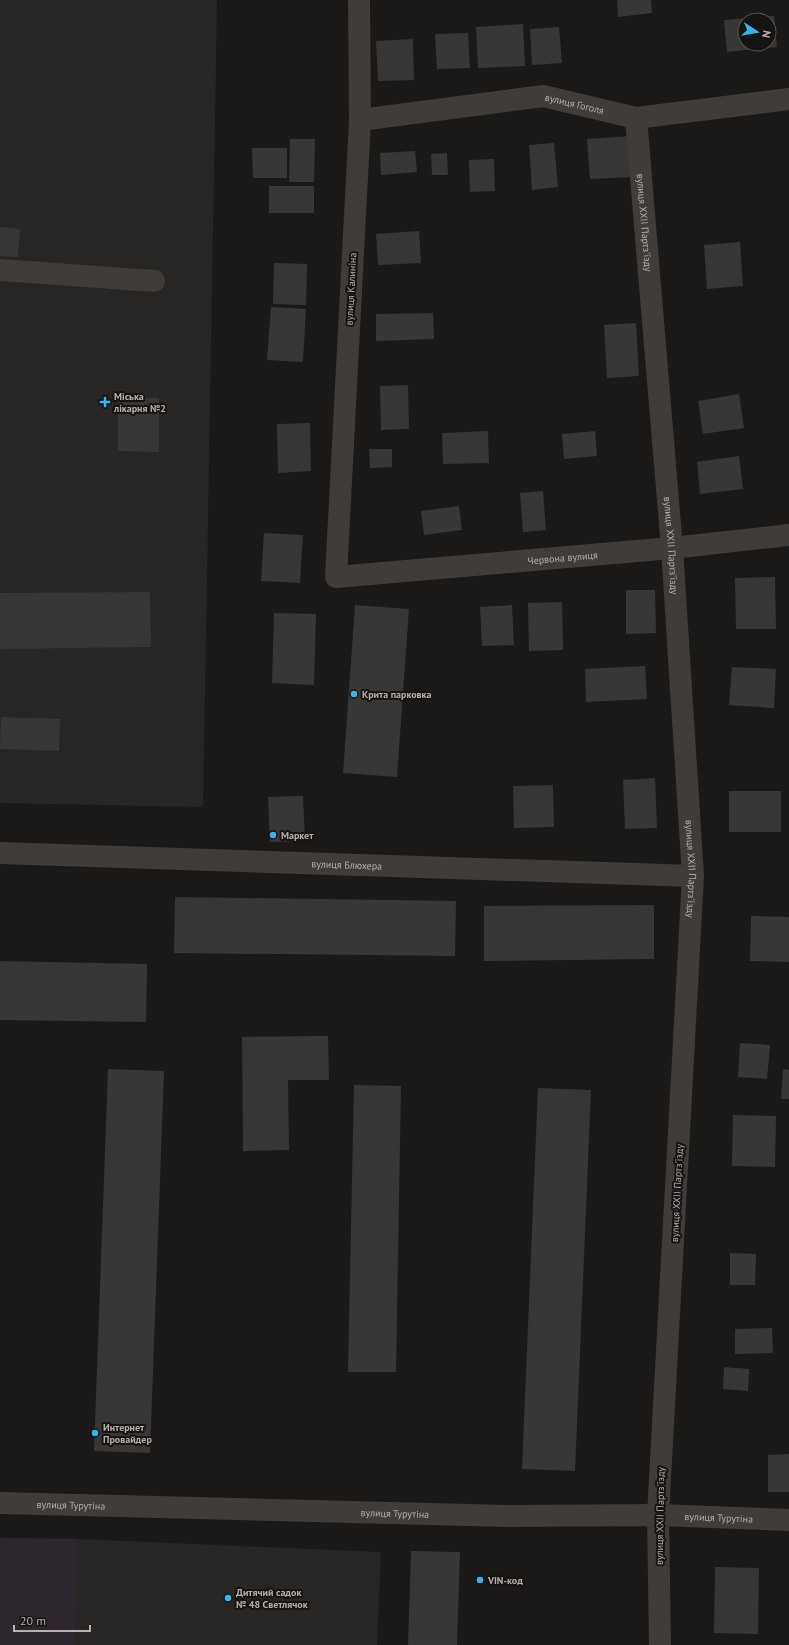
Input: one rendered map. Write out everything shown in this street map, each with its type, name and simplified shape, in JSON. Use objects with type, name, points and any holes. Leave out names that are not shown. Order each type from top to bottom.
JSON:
[{"type":"street","name":"вулиця Калиніна","points":[[336,577],[360,120],[359,0]]},
{"type":"street","name":"вулиця Гоголя","points":[[360,120],[543,96],[636,118],[789,99]]},
{"type":"street","name":"вулиця XXII Партз'їзду","points":[[636,118],[672,548],[693,876],[658,1516],[660,1645]]},
{"type":"street","points":[[0,270],[154,282]]},
{"type":"street","name":"Червона вулиця","points":[[336,577],[672,548],[789,535]]},
{"type":"street","name":"вулиця Блюхера","points":[[0,853],[693,876]]},
{"type":"street","name":"вулиця Турутіна","points":[[0,1504],[507,1516],[658,1516],[789,1520]]},
{"type":"shaded area","name":"Міська лікарня №2","points":[[0,0],[217,0],[203,807],[0,803]]},
{"type":"shaded area","points":[[0,1538],[78,1539],[75,1645],[0,1645]]},
{"type":"shaded area","name":"Дитячий садок № 48 Светлячок","points":[[78,1539],[381,1552],[377,1645],[75,1645]]},
{"type":"building","points":[[617,0],[651,0],[652,13],[618,17]]},
{"type":"building","points":[[737,19],[737,51],[727,52],[724,20]]},
{"type":"building","points":[[523,24],[525,66],[478,68],[476,27]]},
{"type":"building","points":[[559,27],[562,63],[532,65],[530,29]]},
{"type":"building","points":[[468,33],[470,68],[437,69],[435,34]]},
{"type":"building","points":[[413,39],[414,80],[378,81],[376,41]]},
{"type":"building","points":[[631,136],[634,177],[590,179],[587,139]]},
{"type":"building","points":[[290,139],[315,139],[314,182],[289,182]]},
{"type":"building","points":[[554,143],[558,187],[532,190],[529,145]]},
{"type":"building","points":[[252,148],[287,148],[287,178],[253,178]]},
{"type":"building","points":[[415,151],[417,172],[381,175],[380,153]]},
{"type":"building","points":[[447,153],[448,175],[432,175],[431,154]]},
{"type":"building","points":[[494,159],[495,191],[470,192],[469,160]]},
{"type":"building","points":[[269,186],[314,186],[314,213],[269,213]]},
{"type":"building","points":[[0,227],[20,229],[18,257],[0,256]]},
{"type":"building","points":[[419,231],[421,263],[378,265],[376,234]]},
{"type":"building","points":[[740,242],[743,286],[707,289],[704,245]]},
{"type":"building","points":[[274,263],[307,264],[306,305],[273,304]]},
{"type":"building","points":[[271,307],[306,309],[303,362],[267,360]]},
{"type":"building","points":[[433,313],[434,339],[376,341],[376,314]]},
{"type":"building","points":[[636,323],[639,376],[607,378],[604,325]]},
{"type":"building","points":[[408,385],[409,429],[381,430],[380,386]]},
{"type":"building","points":[[739,394],[744,428],[703,434],[698,401]]},
{"type":"building","points":[[118,398],[159,398],[159,452],[118,451]]},
{"type":"building","points":[[310,423],[311,471],[278,473],[277,424]]},
{"type":"building","points":[[488,431],[489,463],[443,464],[442,433]]},
{"type":"building","points":[[595,431],[597,456],[564,459],[562,434]]},
{"type":"building","points":[[369,449],[392,449],[392,467],[370,468]]},
{"type":"building","points":[[739,456],[743,489],[700,494],[697,462]]},
{"type":"building","points":[[543,491],[546,530],[523,532],[520,493]]},
{"type":"building","points":[[459,506],[462,530],[424,535],[421,511]]},
{"type":"building","points":[[264,533],[303,535],[300,583],[261,581]]},
{"type":"building","points":[[775,577],[776,629],[736,629],[735,578]]},
{"type":"building","points":[[626,590],[655,590],[656,633],[626,634]]},
{"type":"building","points":[[150,592],[151,647],[0,649],[0,593]]},
{"type":"building","points":[[562,602],[563,650],[529,651],[528,603]]},
{"type":"building","points":[[355,605],[409,609],[397,777],[343,773]]},
{"type":"building","points":[[512,605],[514,645],[482,646],[480,607]]},
{"type":"building","points":[[274,613],[316,614],[314,685],[272,683]]},
{"type":"building","points":[[645,666],[647,699],[586,702],[585,669]]},
{"type":"building","points":[[732,667],[776,669],[774,708],[729,705]]},
{"type":"building","points":[[1,717],[60,719],[59,751],[0,749]]},
{"type":"building","points":[[655,778],[657,828],[625,829],[623,780]]},
{"type":"building","points":[[553,785],[554,827],[514,828],[513,786]]},
{"type":"building","points":[[729,791],[781,791],[781,832],[729,832]]},
{"type":"building","points":[[303,796],[305,841],[270,842],[268,797]]},
{"type":"building","points":[[175,897],[456,901],[455,956],[174,953]]},
{"type":"building","points":[[654,905],[654,959],[484,961],[484,906]]},
{"type":"building","points":[[751,916],[789,917],[789,962],[750,961]]},
{"type":"building","points":[[0,961],[147,964],[146,1022],[0,1020]]},
{"type":"building","points":[[328,1036],[329,1080],[288,1080],[289,1150],[243,1151],[242,1037]]},
{"type":"building","points":[[740,1043],[770,1045],[767,1079],[738,1077]]},
{"type":"building","points":[[108,1069],[164,1071],[150,1453],[94,1451]]},
{"type":"building","points":[[783,1069],[789,1070],[789,1099],[781,1099]]},
{"type":"building","points":[[354,1085],[401,1086],[396,1372],[348,1372]]},
{"type":"building","points":[[538,1088],[591,1090],[575,1471],[522,1469]]},
{"type":"building","points":[[733,1115],[776,1116],[775,1167],[732,1166]]},
{"type":"building","points":[[730,1253],[756,1254],[755,1285],[730,1285]]},
{"type":"building","points":[[772,1328],[773,1353],[735,1354],[735,1329]]},
{"type":"building","points":[[724,1367],[749,1369],[748,1391],[723,1389]]},
{"type":"building","points":[[789,1454],[789,1492],[768,1492],[768,1455]]},
{"type":"building","points":[[411,1551],[460,1552],[457,1645],[408,1645]]},
{"type":"building","points":[[715,1567],[759,1568],[758,1634],[714,1633]]},
{"type":"place","name":"Міська лікарня №2","points":[[105,402]]},
{"type":"place","name":"Крита парковка","points":[[354,694]]},
{"type":"place","name":"Маркет","points":[[273,835]]},
{"type":"place","name":"Интернет Провайдер","points":[[95,1433]]},
{"type":"place","name":"VIN-код","points":[[480,1580]]},
{"type":"place","name":"Дитячий садок № 48 Светлячок","points":[[228,1598]]}]
